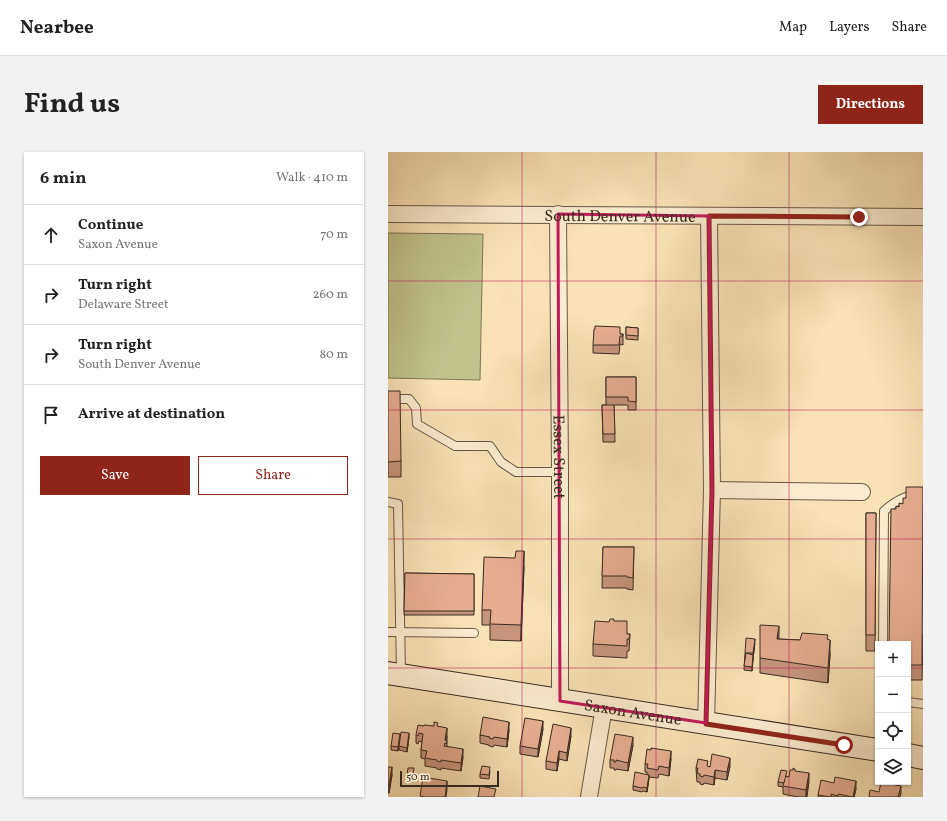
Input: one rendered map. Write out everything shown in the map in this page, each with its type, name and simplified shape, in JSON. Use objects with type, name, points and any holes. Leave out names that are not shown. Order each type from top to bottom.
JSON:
[{"type":"street","name":"South Denver Avenue","points":[[388,214],[923,217]]},
{"type":"street","name":"Essex Street","points":[[558,214],[560,701]]},
{"type":"street","points":[[706,724],[712,490],[709,216]]},
{"type":"street","points":[[712,490],[862,492]]},
{"type":"street","name":"Saxon Avenue","points":[[395,674],[875,750]]},
{"type":"street","points":[[590,797],[604,708]]},
{"type":"street","points":[[911,756],[923,758]]},
{"type":"lane","points":[[388,399],[409,399],[416,408],[417,424],[455,446],[490,446],[501,462],[516,472],[560,472]]},
{"type":"lane","points":[[883,641],[884,511],[902,498],[923,494]]},
{"type":"lane","points":[[388,502],[398,504],[401,632],[395,674]]},
{"type":"lane","points":[[388,632],[474,633]]},
{"type":"lane","points":[[911,702],[923,704]]},
{"type":"highlighted area","points":[[558,214],[709,216],[712,490],[706,723],[560,701]]},
{"type":"green space","points":[[388,233],[483,234],[480,380],[388,378]]},
{"type":"building","points":[[595,326],[620,327],[620,334],[623,334],[623,336],[620,336],[619,345],[593,345]]},
{"type":"building","points":[[626,327],[638,328],[638,336],[626,335]]},
{"type":"building","points":[[606,377],[636,377],[636,402],[628,401],[628,397],[606,397]]},
{"type":"building","points":[[388,391],[400,391],[401,461],[388,462]]},
{"type":"building","points":[[602,405],[614,405],[615,434],[603,434]]},
{"type":"building","points":[[906,487],[923,487],[922,665],[911,665],[911,641],[889,641],[891,509],[896,509],[896,506],[899,507],[899,503],[903,504],[903,498],[906,498]]},
{"type":"building","points":[[866,513],[876,513],[875,635],[866,635]]},
{"type":"building","points":[[603,547],[634,547],[633,578],[627,576],[602,576]]},
{"type":"building","points":[[516,551],[524,551],[521,625],[490,624],[491,610],[482,610],[484,557],[515,558]]},
{"type":"building","points":[[405,573],[474,574],[474,611],[404,611]]},
{"type":"building","points":[[610,619],[614,619],[614,621],[627,621],[627,634],[630,634],[629,639],[627,639],[627,646],[593,644],[595,621],[609,622]]},
{"type":"building","points":[[760,625],[779,626],[777,639],[800,640],[802,633],[828,635],[827,639],[830,640],[828,668],[760,658]]},
{"type":"building","points":[[746,638],[755,639],[753,653],[745,653]]},
{"type":"building","points":[[746,653],[753,655],[752,667],[744,666]]},
{"type":"building","points":[[483,717],[509,722],[507,739],[494,737],[493,739],[480,735]]},
{"type":"building","points":[[525,718],[543,721],[538,749],[520,746]]},
{"type":"building","points":[[434,722],[438,723],[437,726],[447,728],[445,740],[447,741],[444,746],[463,749],[461,763],[441,760],[441,762],[425,758],[427,751],[421,750],[423,734],[419,733],[418,736],[416,735],[418,725],[434,726]]},
{"type":"building","points":[[553,724],[571,728],[567,753],[559,751],[557,763],[546,761]]},
{"type":"building","points":[[401,732],[409,733],[407,748],[399,746]]},
{"type":"building","points":[[393,733],[400,734],[398,747],[391,746]]},
{"type":"building","points":[[615,734],[633,737],[628,763],[616,760],[616,762],[614,762],[614,760],[610,760]]},
{"type":"building","points":[[651,748],[671,751],[669,768],[659,766],[658,770],[647,768],[648,764],[645,764],[647,749],[651,750]]},
{"type":"building","points":[[712,754],[730,758],[727,772],[715,770],[714,777],[704,775],[703,777],[700,776],[700,774],[697,773],[698,768],[696,768],[698,759],[708,761],[707,766],[710,767]]},
{"type":"building","points":[[482,766],[490,767],[489,775],[480,774]]},
{"type":"building","points":[[388,767],[392,767],[389,785],[388,784]]},
{"type":"building","points":[[408,768],[414,768],[413,776],[407,775]]},
{"type":"building","points":[[793,768],[795,771],[809,773],[806,790],[783,786],[785,776],[789,777],[790,770],[793,770]]},
{"type":"building","points":[[781,770],[787,771],[784,783],[778,782]]},
{"type":"building","points":[[635,772],[649,775],[647,788],[633,786]]},
{"type":"building","points":[[423,777],[447,781],[445,797],[420,796]]},
{"type":"building","points":[[835,777],[856,781],[853,797],[838,794],[838,796],[831,794],[831,797],[818,795],[821,780],[834,783]]},
{"type":"building","points":[[880,785],[901,786],[898,797],[869,797],[870,790],[879,792]]},
{"type":"building","points":[[480,786],[496,789],[494,797],[478,797]]},
{"type":"route","points":[[844,745],[706,724],[712,490],[709,216],[859,217]]}]
